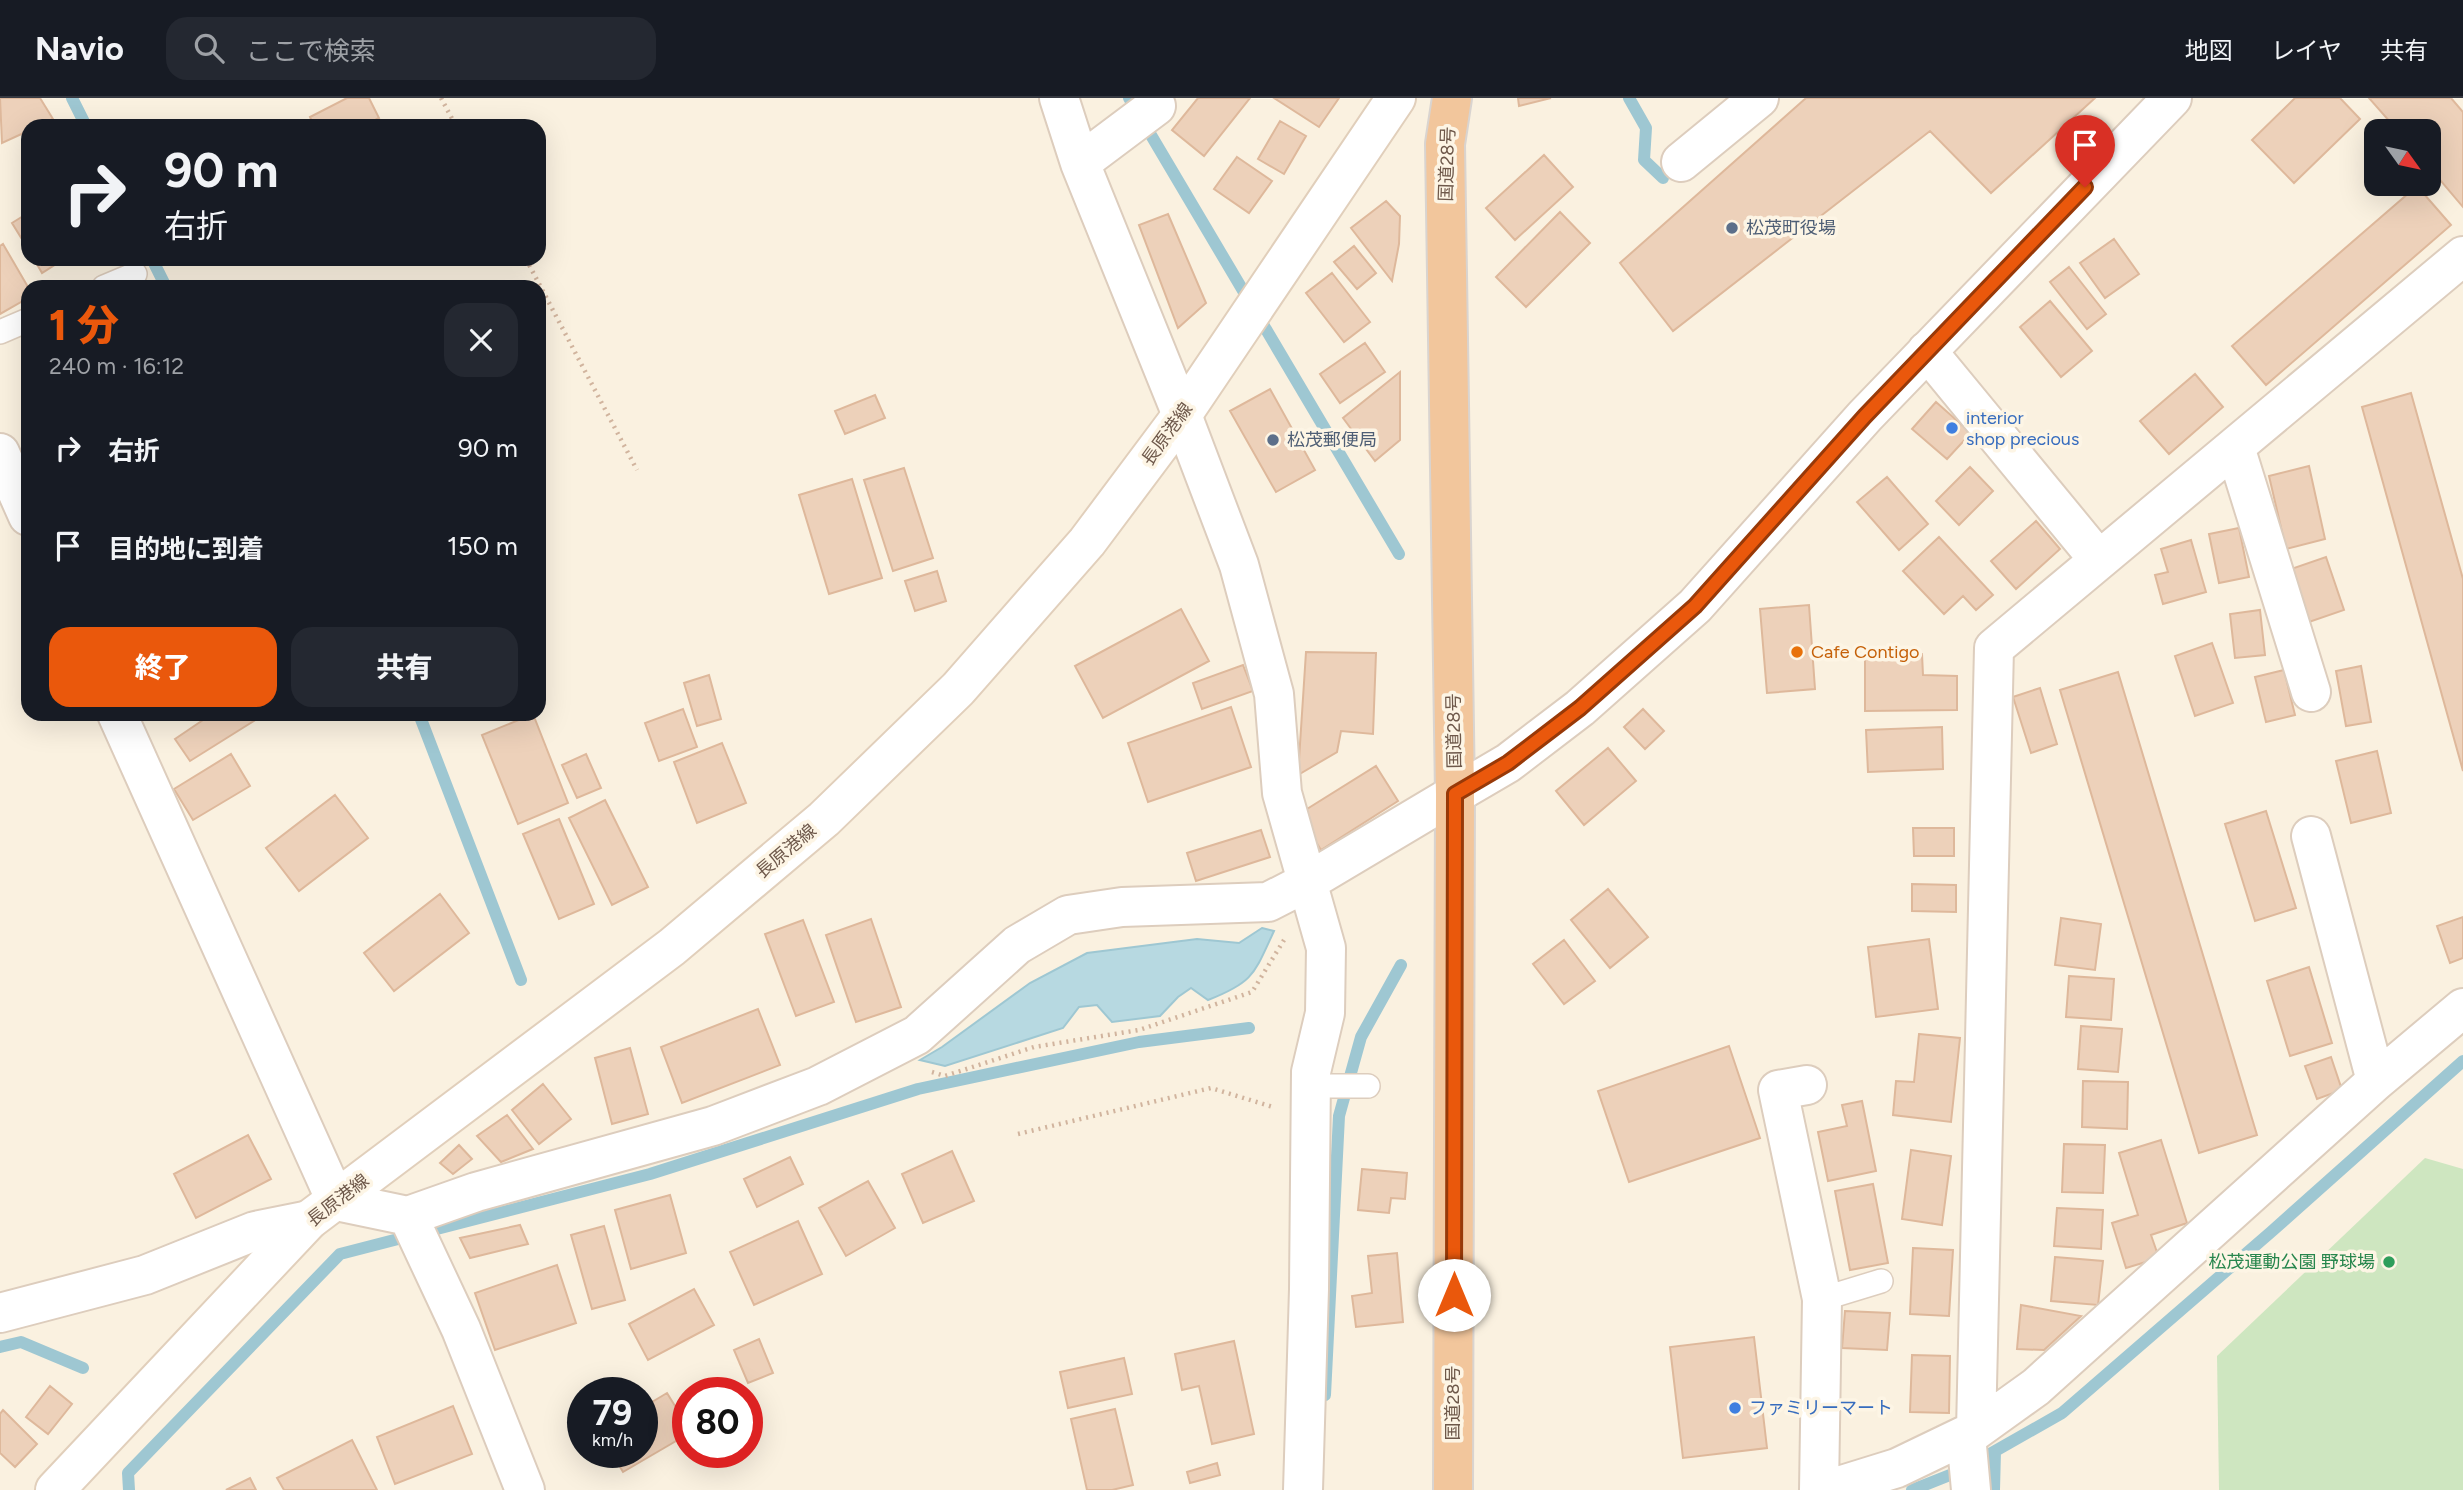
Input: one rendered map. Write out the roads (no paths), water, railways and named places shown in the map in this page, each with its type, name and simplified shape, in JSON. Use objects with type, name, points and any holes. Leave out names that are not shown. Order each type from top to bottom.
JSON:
[{"type":"highway","name":"国道28号","points":[[1452,98],[1445,144],[1455,794],[1453,1490]]},
{"type":"street","points":[[1059,98],[1080,163],[1182,415],[1238,565],[1274,694],[1282,793],[1326,948],[1325,1013],[1311,1072],[1303,1490]]},
{"type":"street","name":"長原港線","points":[[55,1490],[323,1211],[672,947],[824,819],[958,689],[1087,542],[1182,415],[1396,98]]},
{"type":"street","points":[[1681,162],[1759,98]]},
{"type":"street","points":[[0,1313],[145,1275],[255,1231],[323,1211],[408,1216],[476,1192],[713,1126],[818,1086],[917,1035],[1017,945],[1068,915],[1122,907],[1268,902],[1311,888],[1455,794],[1508,763],[1580,708],[1695,606],[1865,416],[2172,98]]},
{"type":"street","points":[[1080,163],[1156,106]]},
{"type":"street","points":[[1971,1485],[1994,649],[2463,256]]},
{"type":"street","points":[[1927,351],[2099,560]]},
{"type":"street","points":[[2235,447],[2311,692]]},
{"type":"street","points":[[0,453],[21,500]]},
{"type":"street","points":[[120,721],[323,1211]]},
{"type":"street","points":[[2311,836],[2376,1081]]},
{"type":"street","points":[[1826,1490],[1897,1468],[1971,1433],[2036,1387],[2376,1081],[2463,1008]]},
{"type":"street","points":[[1807,1084],[1778,1090],[1822,1299],[1819,1490]]},
{"type":"street","points":[[408,1216],[461,1329],[526,1490]]},
{"type":"lane","points":[[121,280],[135,274]]},
{"type":"lane","points":[[0,332],[21,323]]},
{"type":"lane","points":[[1311,1102],[1368,1086]]},
{"type":"lane","points":[[1822,1299],[1881,1281]]},
{"type":"water","points":[[1262,928],[1274,931],[1251,975],[1235,988],[1208,1000],[1191,988],[1160,1016],[1112,1022],[1097,1005],[1079,1007],[1063,1028],[945,1066],[920,1060],[1030,983],[1087,953],[1197,939],[1239,943]]},
{"type":"waterway","points":[[72,98],[82,119]]},
{"type":"waterway","points":[[1129,98],[1399,554]]},
{"type":"waterway","points":[[1629,98],[1646,128],[1644,160],[1663,178]]},
{"type":"waterway","points":[[156,266],[162,280]]},
{"type":"waterway","points":[[422,721],[521,980]]},
{"type":"waterway","points":[[1325,1395],[1339,1116],[1361,1037],[1401,965]]},
{"type":"waterway","points":[[129,1490],[128,1473],[340,1254],[650,1174],[918,1089],[1139,1042],[1249,1028]]},
{"type":"waterway","points":[[1912,1490],[1960,1471],[2062,1413],[2463,1061]]},
{"type":"waterway","points":[[0,1347],[21,1342],[83,1368]]},
{"type":"waterway","points":[[1994,1490],[1995,1451]]},
{"type":"place","name":"松茂町役場","points":[[1732,228]]},
{"type":"place","name":"interior shop precious","points":[[1952,428]]},
{"type":"place","name":"松茂郵便局","points":[[1273,440]]},
{"type":"place","name":"Cafe Contigo","points":[[1797,652]]},
{"type":"place","name":"松茂運動公園 野球場","points":[[2389,1262]]},
{"type":"place","name":"ファミリーマート","points":[[1735,1408]]}]
